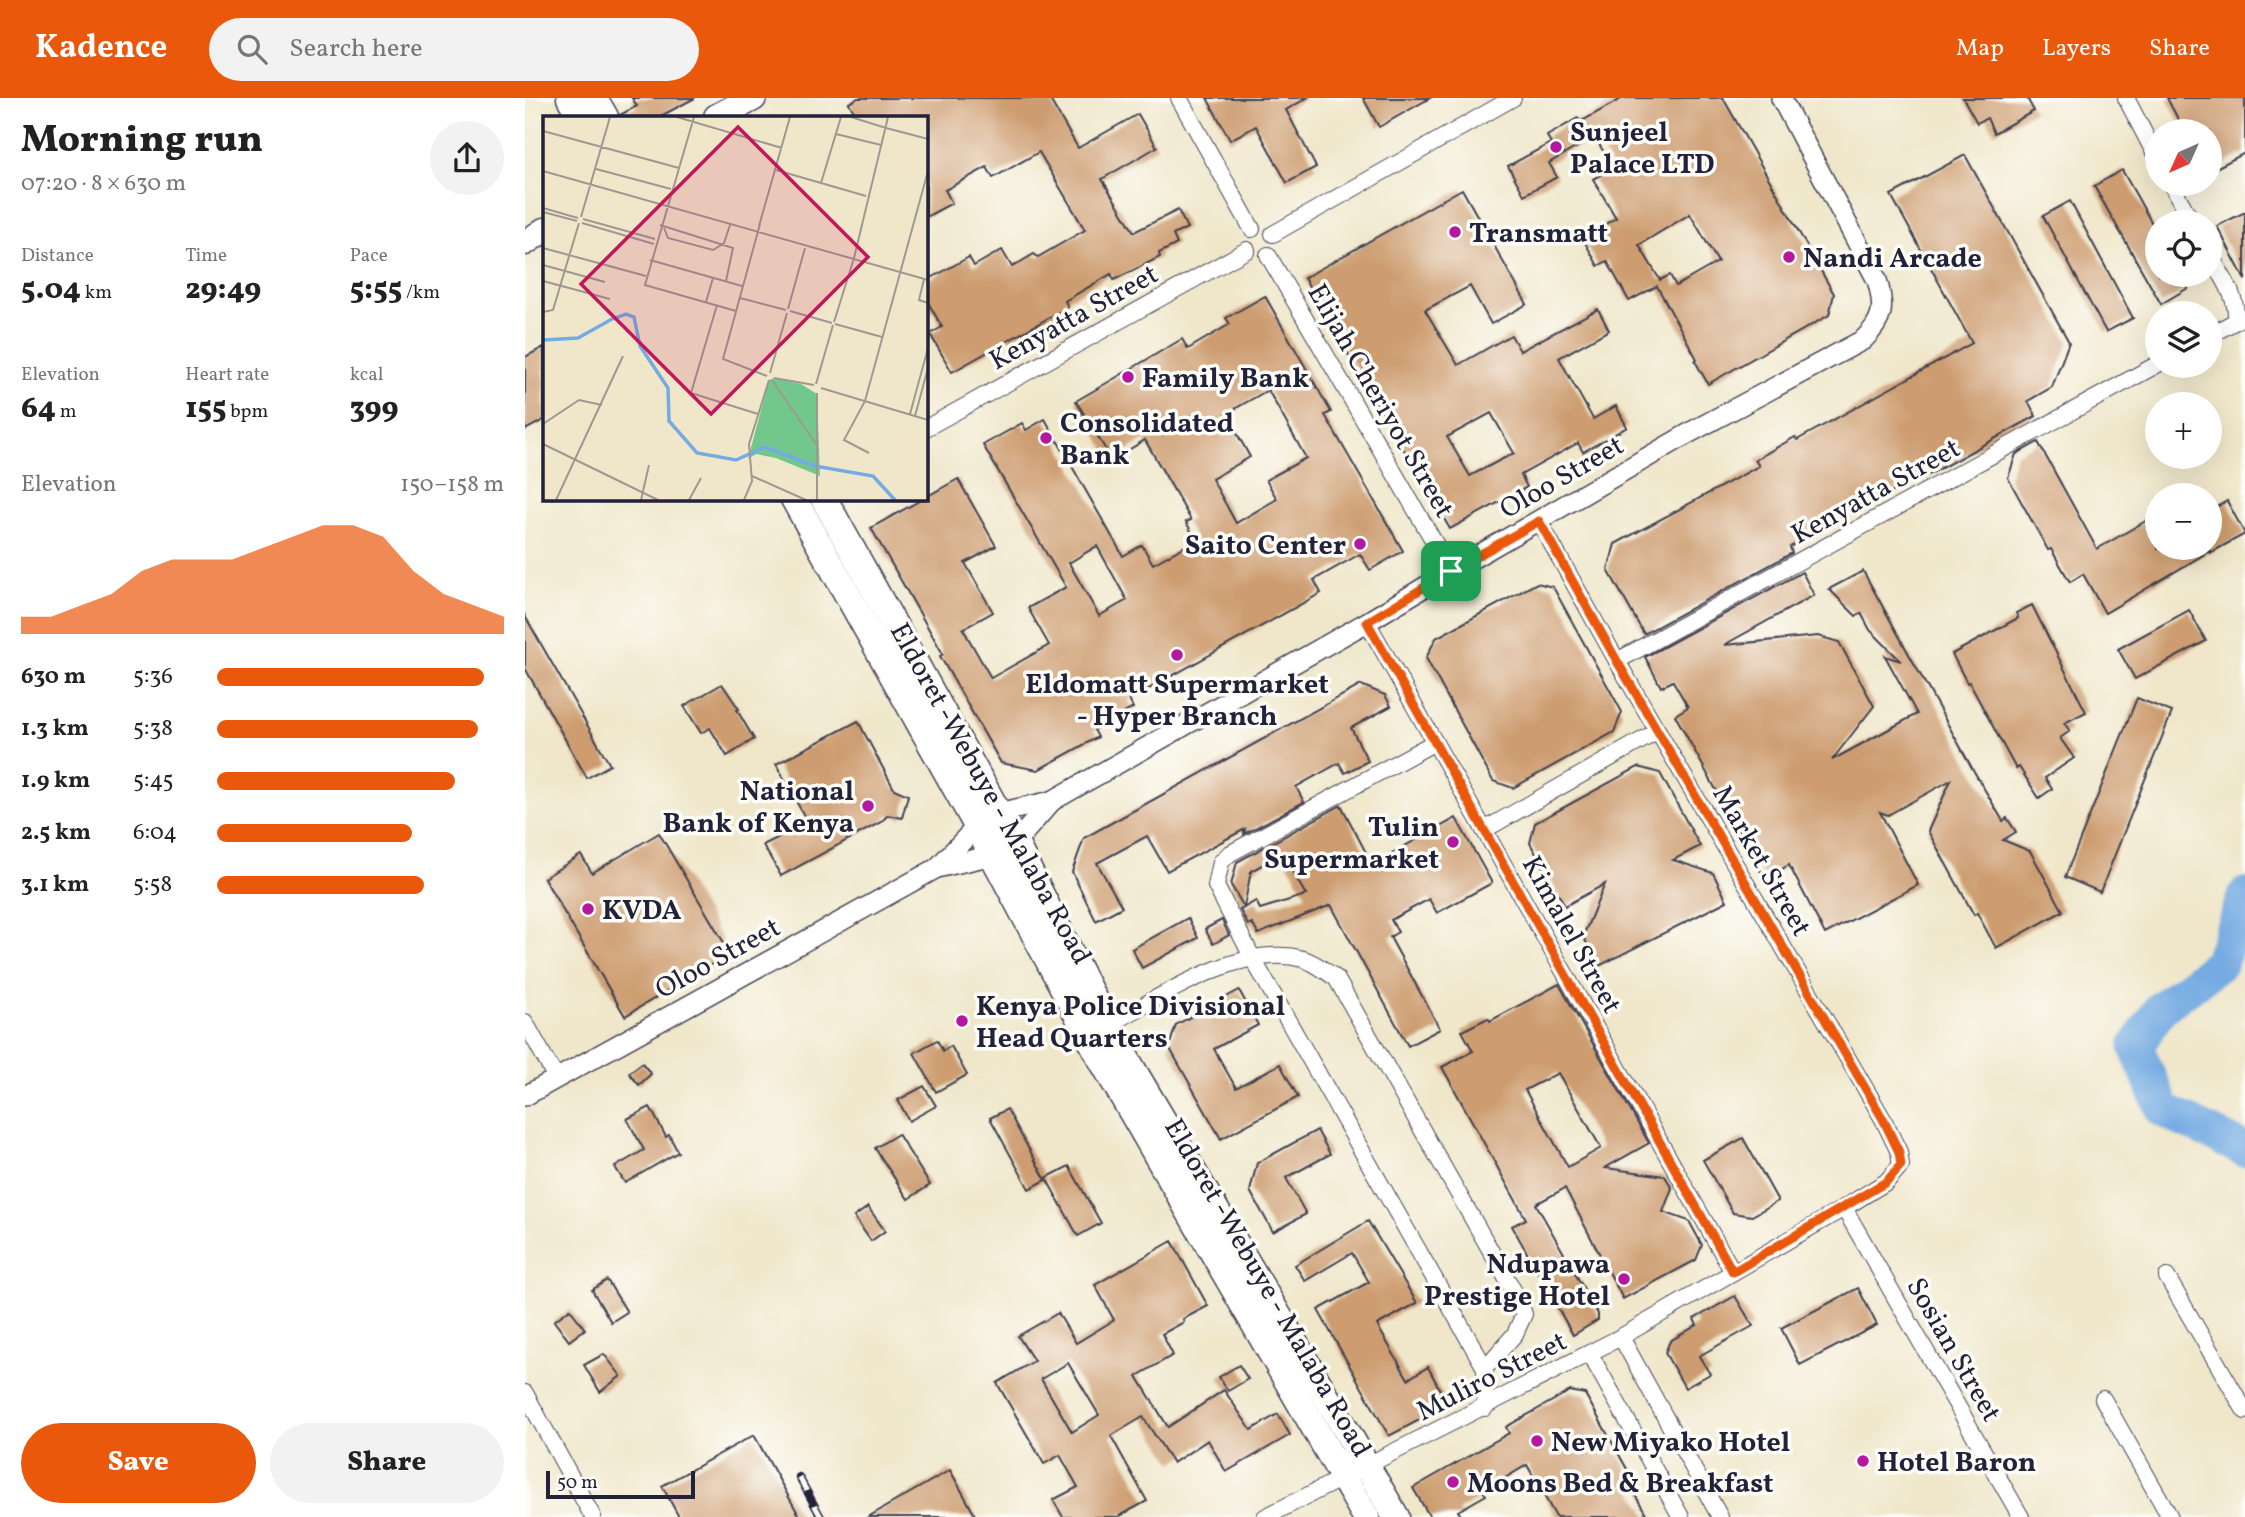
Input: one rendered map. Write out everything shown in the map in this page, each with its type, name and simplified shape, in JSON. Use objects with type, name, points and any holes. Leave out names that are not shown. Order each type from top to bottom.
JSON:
[{"type":"highway","points":[[570,98],[579,116]]},
{"type":"highway","points":[[594,98],[604,116]]},
{"type":"highway","points":[[719,116],[753,98]]},
{"type":"highway","name":"Eldoret -Webuye - Malaba Road","points":[[795,500],[988,819]]},
{"type":"highway","points":[[825,500],[1004,849]]},
{"type":"highway","name":"Eldoret -Webuye - Malaba Road","points":[[1004,849],[1396,1517]]},
{"type":"highway","name":"Eldoret -Webuye - Malaba Road","points":[[1004,849],[1100,1056],[1366,1517]]},
{"type":"main road","points":[[525,243],[543,231]]},
{"type":"street","points":[[1179,98],[1252,229]]},
{"type":"street","points":[[1273,234],[1513,98]]},
{"type":"street","name":"Oloo Street","points":[[937,868],[988,819],[1052,801],[1367,622],[1692,432],[1863,340],[1873,330],[1882,314],[1878,280],[1781,98]]},
{"type":"street","points":[[2126,98],[2145,135]]},
{"type":"street","points":[[1266,228],[1273,234],[1274,248],[1268,255],[1259,258],[1247,250],[1246,236],[1252,229],[1266,228]]},
{"type":"street","name":"Kenyatta Street","points":[[927,427],[1247,250]]},
{"type":"street","name":"Elijah Cheriyot Street","points":[[1268,255],[1451,571]]},
{"type":"street","points":[[2222,276],[2237,310],[2236,321],[2222,329]]},
{"type":"street","name":"Kenyatta Street","points":[[1617,661],[2145,371]]},
{"type":"street","name":"Market Street","points":[[1539,521],[1617,661],[1883,1119],[1899,1152],[1901,1165],[1886,1182],[1844,1208]]},
{"type":"street","name":"Kimalel Street","points":[[1367,622],[1733,1272]]},
{"type":"street","points":[[1484,830],[1658,731]]},
{"type":"street","points":[[1435,742],[1229,854],[1221,862],[1216,886],[1253,959],[1485,1368],[1485,1408]]},
{"type":"street","name":"Oloo Street","points":[[525,1096],[937,868],[1004,849],[1052,801]]},
{"type":"street","points":[[1107,1026],[1196,979],[1238,961],[1272,955],[1306,960],[1336,978],[1517,1297],[1524,1314],[1515,1334],[1485,1368]]},
{"type":"street","points":[[525,1022],[556,1078]]},
{"type":"street","name":"Muliro Street","points":[[1265,1517],[1590,1354],[1844,1208]]},
{"type":"street","name":"Sosian Street","points":[[1844,1208],[2021,1517]]},
{"type":"street","points":[[2167,1278],[2245,1411]]},
{"type":"street","points":[[1621,1337],[1720,1517]]},
{"type":"street","points":[[1590,1354],[1681,1517]]},
{"type":"street","points":[[525,1393],[593,1517]]},
{"type":"street","points":[[2103,1399],[2170,1517]]},
{"type":"building","points":[[632,98],[695,98],[661,116],[620,116],[637,106]]},
{"type":"building","points":[[858,98],[1049,98],[1078,148],[1138,114],[1157,147],[1102,179],[1134,232],[1178,210],[1187,228],[1173,235],[1177,244],[1159,253],[1160,257],[1114,280],[1111,274],[1065,301],[1068,307],[952,372],[930,334],[942,327],[927,301],[927,280],[969,257],[974,266],[1002,250],[1012,267],[1034,254],[1038,257],[1085,230],[1039,152],[993,178],[987,167],[945,190],[952,203],[927,216],[927,116],[856,116],[849,103]]},
{"type":"building","points":[[1207,98],[1307,98],[1286,110],[1316,167],[1287,183],[1256,126],[1230,140]]},
{"type":"building","points":[[1363,98],[1430,98],[1379,127]]},
{"type":"building","points":[[1623,98],[1723,98],[1834,294],[1829,315],[1708,384],[1657,286],[1629,301],[1607,261],[1598,266],[1582,237],[1616,218],[1593,179],[1613,168],[1595,137],[1549,163],[1557,177],[1524,195],[1508,166],[1551,143],[1547,136],[1578,118],[1580,122]],"holes":[[[1690,214],[1718,262],[1676,286],[1670,275],[1660,280],[1639,245]]]},
{"type":"building","points":[[1963,98],[2027,98],[2034,111],[1994,133],[1987,118],[1977,123]]},
{"type":"building","points":[[2167,98],[2245,98],[2245,153],[2223,164],[2223,119],[2178,119]]},
{"type":"building","points":[[1965,155],[2069,342],[2052,387],[2028,401],[2036,416],[1923,478],[1921,476],[1882,498],[1879,494],[1790,547],[1792,553],[1644,634],[1608,570],[1615,544],[1759,466],[1755,460],[1795,437],[1797,440],[1972,343],[1891,195]]},
{"type":"building","points":[[2122,170],[2145,211],[2145,276],[2094,186]]},
{"type":"building","points":[[1462,189],[1527,304],[1491,324],[1470,286],[1425,310],[1458,365],[1511,335],[1520,351],[1598,309],[1609,330],[1559,358],[1593,419],[1616,406],[1627,427],[1583,452],[1578,443],[1521,475],[1527,487],[1450,529],[1304,278]],"holes":[[[1491,413],[1514,453],[1470,476],[1447,437]]]},
{"type":"building","points":[[2070,201],[2133,318],[2106,332],[2043,216]]},
{"type":"building","points":[[2245,212],[2245,280],[2222,236],[2222,224]]},
{"type":"building","points":[[2151,287],[2188,288],[2166,301],[2159,301]]},
{"type":"building","points":[[1265,296],[1331,412],[1325,415],[1403,551],[1370,570],[1360,554],[1314,580],[1321,593],[1129,700],[1133,708],[1094,730],[1098,737],[1038,770],[1001,763],[871,528],[921,500],[927,500],[927,496],[958,479],[996,546],[965,563],[993,612],[963,629],[991,678],[1049,645],[1028,608],[1066,587],[983,445],[1022,423],[1026,430],[1045,419],[1123,556],[1142,545],[1153,564],[1196,540],[1186,522],[1191,520],[1145,440],[1112,460],[1076,401],[1182,339],[1188,349],[1230,324],[1226,318]],"holes":[[[1268,390],[1306,458],[1266,480],[1277,499],[1236,523],[1212,479],[1250,457],[1226,414]],[[1097,546],[1127,600],[1099,616],[1069,563]]]},
{"type":"building","points":[[543,348],[543,421],[525,430],[525,357]]},
{"type":"building","points":[[2038,442],[2097,549],[2145,521],[2145,560],[2195,560],[2105,613],[2083,574],[2070,582],[2051,549],[2048,550],[2008,478],[2016,454]]},
{"type":"building","points":[[2227,501],[2245,534],[2222,546],[2222,504]]},
{"type":"building","points":[[1863,571],[2003,821],[2007,818],[2016,832],[2003,840],[2030,851],[2063,911],[1996,948],[1977,913],[1974,915],[1928,831],[1951,780],[1888,815],[1880,812],[1918,885],[1825,934],[1789,865],[1765,879],[1675,715],[1688,707],[1673,681],[1661,687],[1645,657],[1802,572],[1814,595],[1724,645],[1818,636],[1839,642],[1874,706],[1832,760],[1917,714],[1885,656],[1901,661],[1870,630],[1861,613],[1856,616],[1829,589]]},
{"type":"building","points":[[1537,583],[1553,587],[1622,712],[1614,732],[1513,788],[1493,781],[1426,658],[1436,638]]},
{"type":"building","points":[[2032,605],[2086,712],[2064,723],[2070,731],[2060,738],[2074,758],[2045,778],[2052,789],[2039,798],[2019,767],[2016,769],[1952,654],[2018,618],[2016,613]]},
{"type":"building","points":[[2189,610],[2206,641],[2135,679],[2118,649]]},
{"type":"building","points":[[525,616],[610,765],[587,778],[525,668]]},
{"type":"building","points":[[722,684],[739,709],[737,710],[754,739],[727,756],[710,728],[701,733],[684,706]]},
{"type":"building","points":[[1361,685],[1385,695],[1391,706],[1351,728],[1368,761],[1345,773],[1339,763],[1296,787],[1304,802],[1244,834],[1245,829],[1167,871],[1147,836],[1097,863],[1122,907],[1096,921],[1072,872],[1084,838]]},
{"type":"building","points":[[2137,698],[2172,712],[2100,892],[2065,877]]},
{"type":"building","points":[[858,721],[894,789],[908,795],[902,818],[888,815],[881,822],[781,876],[763,845],[808,823],[776,764]]},
{"type":"building","points":[[1638,767],[1660,773],[1700,846],[1673,860],[1713,873],[1727,901],[1599,966],[1583,936],[1605,884],[1565,906],[1530,843],[1535,823]]},
{"type":"building","points":[[1341,805],[1372,864],[1456,818],[1492,883],[1437,913],[1429,899],[1391,920],[1398,932],[1390,937],[1440,1029],[1408,1046],[1331,905],[1258,934],[1252,923],[1248,925],[1240,910],[1256,901],[1260,909],[1306,895],[1282,854],[1251,871],[1244,907],[1231,885],[1237,862]]},
{"type":"building","points":[[659,833],[730,953],[625,1016],[544,878],[581,855],[592,873]]},
{"type":"building","points":[[1188,918],[1198,938],[1142,968],[1132,949]]},
{"type":"building","points":[[1222,920],[1229,935],[1213,944],[1205,929]]},
{"type":"building","points":[[1559,984],[1649,1143],[1605,1168],[1665,1176],[1672,1188],[1663,1212],[1689,1221],[1702,1245],[1696,1260],[1623,1299],[1565,1188],[1536,1204],[1598,1314],[1598,1320],[1573,1335],[1512,1226],[1526,1219],[1442,1067],[1473,1051],[1462,1031],[1488,1018],[1490,1021]],"holes":[[[1558,1073],[1601,1148],[1568,1167],[1525,1090]]]},
{"type":"building","points":[[1239,990],[1258,1025],[1214,1049],[1236,1088],[1280,1064],[1298,1097],[1221,1139],[1169,1047],[1176,1025]]},
{"type":"building","points":[[937,1040],[943,1051],[951,1046],[967,1075],[936,1092],[914,1053]]},
{"type":"building","points":[[642,1063],[651,1074],[639,1085],[629,1073]]},
{"type":"building","points":[[924,1086],[936,1106],[909,1121],[898,1100]]},
{"type":"building","points":[[650,1107],[666,1137],[669,1135],[678,1152],[625,1183],[615,1167],[644,1150],[627,1119]]},
{"type":"building","points":[[1007,1109],[1046,1180],[1029,1189],[990,1118]]},
{"type":"building","points":[[1317,1130],[1330,1154],[1286,1178],[1306,1214],[1273,1232],[1250,1191],[1257,1163]]},
{"type":"building","points":[[898,1134],[930,1185],[908,1199],[875,1148]]},
{"type":"building","points":[[1743,1138],[1778,1201],[1752,1216],[1733,1213],[1703,1160]]},
{"type":"building","points":[[1069,1166],[1101,1223],[1078,1236],[1046,1178]]},
{"type":"building","points":[[868,1207],[885,1231],[871,1241],[854,1217]]},
{"type":"building","points":[[1368,1221],[1417,1303],[1377,1325],[1408,1379],[1428,1367],[1448,1405],[1389,1436],[1318,1310],[1369,1282],[1352,1253],[1305,1281],[1295,1265]]},
{"type":"building","points":[[1172,1241],[1208,1306],[1162,1334],[1173,1355],[1137,1376],[1168,1427],[1224,1390],[1251,1430],[1278,1414],[1290,1435],[1226,1472],[1208,1440],[1173,1463],[1143,1417],[1111,1436],[1147,1501],[1118,1517],[1063,1517],[1053,1500],[1078,1487],[1060,1455],[1044,1464],[997,1383],[1034,1361],[1018,1336],[1058,1313],[1076,1343],[1114,1320],[1095,1285]],"holes":[[[1068,1363],[1099,1415],[1072,1432],[1041,1379]]]},
{"type":"building","points":[[607,1280],[627,1312],[611,1322],[592,1290]]},
{"type":"building","points":[[1858,1288],[1877,1325],[1800,1365],[1781,1328]]},
{"type":"building","points":[[1735,1296],[1753,1326],[1699,1356],[1710,1374],[1685,1388],[1665,1353],[1670,1341],[1697,1325],[1694,1319]]},
{"type":"building","points":[[570,1309],[585,1329],[569,1341],[554,1321]]},
{"type":"building","points":[[604,1354],[621,1376],[600,1392],[584,1365]]},
{"type":"building","points":[[1239,1365],[1248,1379],[1228,1391],[1219,1377]]},
{"type":"building","points":[[1570,1391],[1585,1394],[1632,1478],[1627,1481],[1648,1517],[1556,1517],[1527,1465],[1483,1491],[1486,1495],[1458,1511],[1462,1517],[1430,1517],[1413,1488],[1509,1433],[1506,1427]]},
{"type":"building","points":[[754,1435],[800,1517],[679,1517],[662,1486]]},
{"type":"building","points":[[950,1470],[976,1517],[868,1517]]},
{"type":"waterway","points":[[2245,895],[2220,963],[2161,1008],[2136,1047],[2163,1110],[2245,1150]]},
{"type":"railway","points":[[799,1477],[821,1517]]},
{"type":"place","name":"Sunjeel Palace LTD","points":[[1556,147]]},
{"type":"place","name":"Transmatt","points":[[1455,232]]},
{"type":"place","name":"Nandi Arcade","points":[[1789,257]]},
{"type":"place","name":"Family Bank","points":[[1128,377]]},
{"type":"place","name":"Consolidated Bank","points":[[1046,438]]},
{"type":"place","name":"Saito Center","points":[[1360,544]]},
{"type":"place","name":"Eldomatt Supermarket - Hyper Branch","points":[[1177,655]]},
{"type":"place","name":"National Bank of Kenya","points":[[868,806]]},
{"type":"place","name":"Tulin Supermarket","points":[[1453,842]]},
{"type":"place","name":"KVDA","points":[[588,909]]},
{"type":"place","name":"Kenya Police Divisional Head Quarters","points":[[962,1021]]},
{"type":"place","name":"Ndupawa Prestige Hotel","points":[[1624,1279]]},
{"type":"place","name":"New Miyako Hotel","points":[[1537,1441]]},
{"type":"place","name":"Hotel Baron","points":[[1863,1461]]},
{"type":"place","name":"Moons Bed & Breakfast","points":[[1453,1482]]},
{"type":"route","points":[[1539,521],[1617,661],[1883,1119],[1899,1152],[1901,1165],[1886,1182],[1733,1272],[1367,622],[1451,571],[1539,521]]}]
